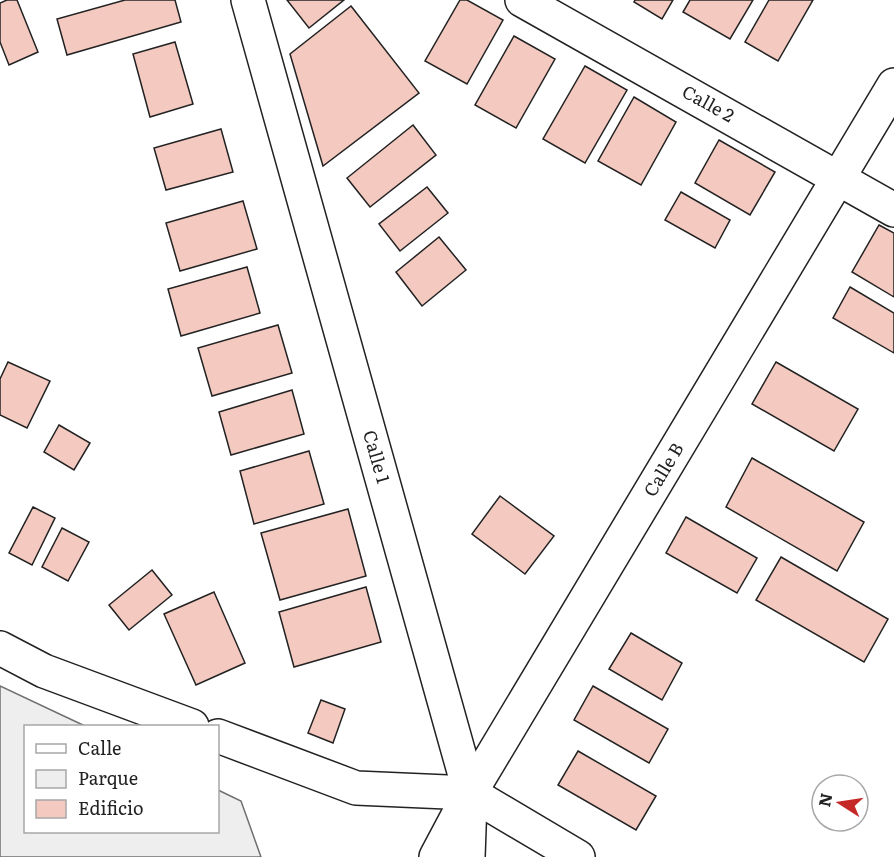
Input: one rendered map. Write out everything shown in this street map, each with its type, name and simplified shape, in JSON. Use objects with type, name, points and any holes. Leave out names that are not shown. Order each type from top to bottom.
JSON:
[{"type":"street","name":"Calle 1","points":[[248,0],[470,793]]},
{"type":"street","name":"Calle 2","points":[[522,0],[840,177],[894,210]]},
{"type":"street","name":"Calle B","points":[[436,857],[470,793],[894,85]]},
{"type":"street","points":[[0,648],[44,671],[189,725]]},
{"type":"street","points":[[219,736],[356,788],[470,793],[578,857]]},
{"type":"street","points":[[468,857],[470,793]]},
{"type":"green space","points":[[0,686],[83,725],[24,725],[24,833],[219,833],[219,790],[241,801],[261,857],[0,857]]},
{"type":"building","points":[[17,0],[38,52],[9,65],[0,42],[0,3]]},
{"type":"building","points":[[125,0],[175,0],[181,22],[67,55],[57,19]]},
{"type":"building","points":[[287,0],[344,0],[309,28]]},
{"type":"building","points":[[460,0],[467,0],[503,20],[467,84],[425,61]]},
{"type":"building","points":[[635,0],[673,0],[662,19],[634,2]]},
{"type":"building","points":[[690,0],[753,0],[730,39],[683,12]]},
{"type":"building","points":[[769,0],[813,0],[778,61],[745,42]]},
{"type":"building","points":[[351,6],[419,93],[323,166],[290,54]]},
{"type":"building","points":[[514,36],[555,59],[516,128],[475,105]]},
{"type":"building","points":[[175,42],[193,104],[150,117],[133,54]]},
{"type":"building","points":[[585,66],[627,90],[585,163],[543,139]]},
{"type":"building","points":[[634,97],[676,122],[641,185],[598,161]]},
{"type":"building","points":[[413,125],[436,155],[370,207],[347,178]]},
{"type":"building","points":[[221,129],[233,172],[166,190],[154,148]]},
{"type":"building","points":[[719,140],[775,172],[750,215],[695,183]]},
{"type":"building","points":[[427,187],[448,213],[400,251],[379,224]]},
{"type":"building","points":[[681,192],[730,220],[715,248],[665,220]]},
{"type":"building","points":[[243,201],[257,249],[180,271],[166,223]]},
{"type":"building","points":[[879,225],[894,233],[894,297],[852,272]]},
{"type":"building","points":[[439,237],[466,270],[422,306],[396,272]]},
{"type":"building","points":[[247,267],[260,313],[181,336],[168,289]]},
{"type":"building","points":[[850,287],[894,313],[894,353],[833,318]]},
{"type":"building","points":[[278,325],[292,373],[212,396],[198,348]]},
{"type":"building","points":[[8,362],[50,381],[27,428],[0,415],[0,379]]},
{"type":"building","points":[[776,362],[858,409],[834,451],[752,404]]},
{"type":"building","points":[[292,390],[304,434],[231,455],[219,412]]},
{"type":"building","points":[[59,425],[90,443],[74,470],[44,452]]},
{"type":"building","points":[[309,451],[324,504],[254,524],[240,471]]},
{"type":"building","points":[[752,458],[864,522],[837,571],[726,507]]},
{"type":"building","points":[[500,496],[554,536],[525,574],[472,534]]},
{"type":"building","points":[[33,507],[55,518],[32,565],[9,553]]},
{"type":"building","points":[[348,509],[366,576],[280,600],[261,533]]},
{"type":"building","points":[[686,517],[757,558],[737,593],[666,553]]},
{"type":"building","points":[[62,528],[89,542],[68,581],[42,567]]},
{"type":"building","points":[[781,557],[888,619],[864,662],[756,600]]},
{"type":"building","points":[[152,570],[172,595],[129,630],[109,605]]},
{"type":"building","points":[[366,587],[381,642],[294,667],[279,612]]},
{"type":"building","points":[[214,592],[245,663],[196,685],[164,614]]},
{"type":"building","points":[[631,633],[682,663],[662,700],[609,669]]},
{"type":"building","points":[[593,686],[668,729],[649,763],[574,720]]},
{"type":"building","points":[[321,700],[345,709],[333,743],[308,733]]},
{"type":"building","points":[[578,751],[656,796],[636,830],[558,785]]}]
